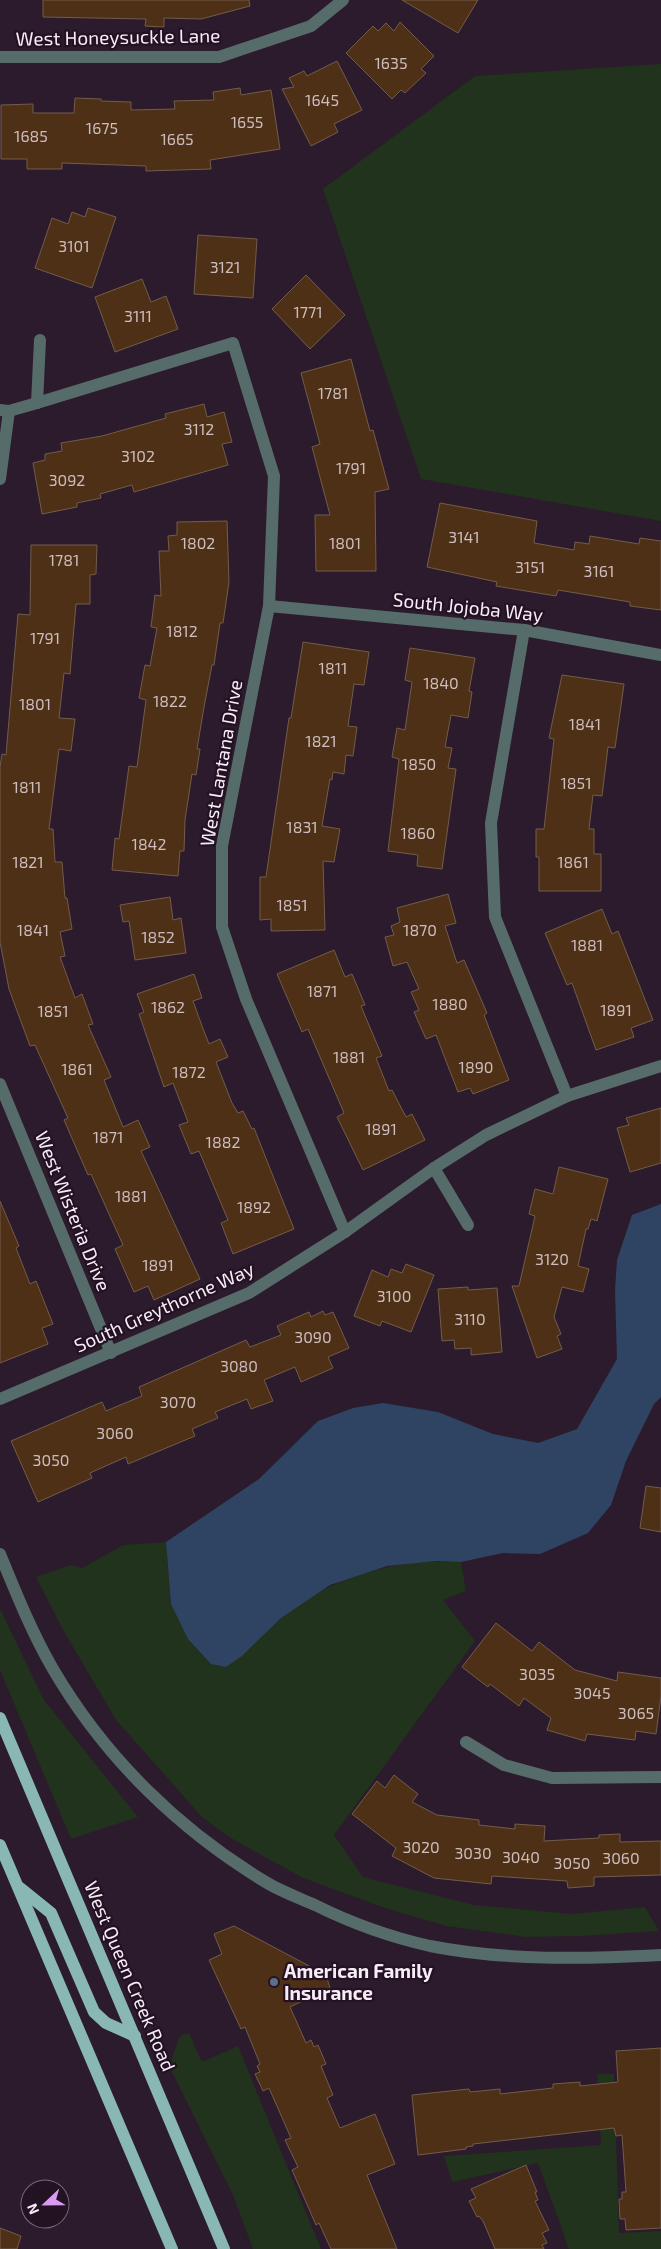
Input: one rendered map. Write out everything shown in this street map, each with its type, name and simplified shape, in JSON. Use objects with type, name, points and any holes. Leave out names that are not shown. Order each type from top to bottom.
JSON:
[{"type":"main road","name":"West Queen Creek Road","points":[[0,1718],[224,2249]]},
{"type":"main road","points":[[0,1845],[172,2249]]},
{"type":"main road","points":[[18,1886],[52,1913],[94,2012],[106,2023],[135,2036]]},
{"type":"street","name":"West Honeysuckle Lane","points":[[0,57],[219,57],[311,26],[343,0]]},
{"type":"street","points":[[0,479],[4,410],[37,404],[40,340]]},
{"type":"street","name":"West Lantana Drive","points":[[37,404],[233,343],[274,476],[269,606],[222,846],[222,927],[246,1000],[345,1232]]},
{"type":"street","name":"South Jojoba Way","points":[[269,606],[524,630],[661,655]]},
{"type":"street","points":[[524,630],[491,823],[494,917],[567,1096]]},
{"type":"street","name":"South Greythorne Way","points":[[0,1399],[250,1293],[345,1232],[434,1168],[486,1135],[567,1096],[661,1066]]},
{"type":"street","name":"West Wisteria Drive","points":[[0,1084],[111,1353]]},
{"type":"street","points":[[434,1168],[468,1225]]},
{"type":"street","points":[[0,1554],[16,1593],[52,1667],[78,1708],[110,1749],[161,1805],[194,1833],[271,1885],[359,1926],[428,1945],[470,1952],[544,1958],[661,1955]]},
{"type":"street","points":[[466,1742],[504,1765],[552,1778],[661,1777]]},
{"type":"green space","points":[[661,64],[661,521],[421,479],[323,189],[475,76]]},
{"type":"green space","points":[[166,1542],[171,1604],[242,1656],[275,1623],[299,1604],[320,1591],[342,1581],[388,1567],[412,1563],[461,1562],[466,1591],[443,1600],[475,1641],[334,1835],[363,1877],[474,1905],[572,1914],[645,1907],[659,1931],[526,1937],[446,1926],[385,1908],[303,1878],[229,1837],[202,1817],[116,1720],[63,1630],[36,1577],[70,1565],[82,1568],[123,1545]]},
{"type":"green space","points":[[0,1609],[44,1700],[138,1817],[71,1839],[0,1670]]},
{"type":"green space","points":[[189,2033],[202,2062],[238,2046],[321,2249],[253,2249],[233,2195],[169,2066],[180,2036]]},
{"type":"green space","points":[[597,2074],[614,2074],[619,2233],[661,2231],[661,2249],[569,2249],[538,2163],[452,2182],[444,2156],[601,2145]]},
{"type":"water","points":[[661,1204],[661,1397],[654,1404],[626,1461],[611,1505],[588,1533],[540,1554],[503,1553],[461,1562],[437,1561],[387,1566],[330,1585],[281,1618],[242,1656],[226,1667],[211,1664],[188,1639],[171,1604],[166,1542],[259,1479],[318,1421],[353,1408],[383,1403],[438,1412],[493,1434],[538,1443],[577,1429],[617,1359],[615,1290],[617,1260],[632,1215]]},
{"type":"building","points":[[43,0],[249,0],[250,6],[201,19],[164,18],[164,27],[145,26],[146,19],[43,17]]},
{"type":"building","points":[[402,0],[478,0],[458,33]]},
{"type":"building","points":[[400,22],[434,56],[421,69],[426,73],[405,93],[401,90],[392,99],[346,53],[373,26],[378,31],[386,23],[394,31]]},
{"type":"building","points":[[337,61],[362,110],[334,124],[338,132],[311,146],[282,89],[294,87],[289,78],[304,71],[307,76]]},
{"type":"building","points":[[240,88],[241,95],[271,90],[280,149],[210,160],[211,169],[146,171],[146,166],[62,163],[62,169],[27,169],[27,159],[1,159],[1,105],[33,104],[33,113],[74,113],[75,98],[131,102],[131,110],[175,109],[174,101],[214,100],[213,92]]},
{"type":"building","points":[[88,208],[116,217],[92,288],[35,268],[52,218],[68,224],[72,212],[85,217]]},
{"type":"building","points":[[198,235],[257,239],[253,298],[194,294]]},
{"type":"building","points":[[306,275],[345,315],[310,349],[272,309]]},
{"type":"building","points":[[142,279],[151,302],[166,296],[178,329],[115,352],[95,297]]},
{"type":"building","points":[[351,359],[370,431],[373,430],[389,489],[375,492],[376,571],[316,571],[315,515],[330,515],[312,447],[320,444],[301,373]]},
{"type":"building","points":[[204,404],[207,417],[224,412],[232,442],[222,444],[228,465],[134,492],[132,485],[100,494],[101,498],[77,503],[77,507],[42,514],[33,463],[45,460],[45,454],[62,451],[61,443],[102,436],[166,418],[165,414]]},
{"type":"building","points":[[440,503],[537,521],[534,543],[574,550],[575,542],[589,544],[590,536],[639,544],[640,538],[661,541],[661,610],[630,606],[630,602],[558,590],[556,596],[496,586],[497,582],[427,567]]},
{"type":"building","points":[[227,521],[229,582],[223,623],[220,623],[214,665],[212,665],[204,707],[197,749],[200,749],[196,775],[192,774],[185,820],[184,851],[180,851],[178,876],[112,870],[115,838],[119,839],[129,766],[137,767],[146,700],[139,698],[145,665],[150,666],[157,628],[151,627],[155,595],[161,596],[159,551],[169,551],[168,536],[177,535],[177,522]]},
{"type":"building","points":[[31,545],[97,545],[96,574],[90,575],[90,604],[76,604],[70,674],[64,673],[59,718],[75,719],[71,751],[59,749],[49,829],[53,829],[55,862],[62,862],[65,898],[67,898],[72,929],[60,932],[65,956],[60,957],[75,998],[82,994],[93,1024],[88,1025],[111,1077],[104,1080],[123,1127],[138,1120],[150,1147],[141,1151],[200,1279],[154,1300],[148,1286],[134,1292],[115,1249],[123,1245],[91,1174],[88,1175],[64,1120],[68,1118],[35,1045],[30,1046],[9,989],[0,942],[0,767],[2,754],[6,755],[18,614],[30,615]]},
{"type":"building","points":[[303,642],[369,652],[364,685],[354,684],[348,726],[357,727],[353,756],[346,755],[344,774],[333,772],[332,780],[330,779],[322,826],[340,829],[334,862],[323,861],[325,930],[271,931],[271,919],[260,920],[260,877],[266,877],[289,718],[291,718]]},
{"type":"building","points":[[410,648],[475,658],[469,691],[472,692],[468,718],[451,715],[445,747],[452,748],[448,768],[456,769],[442,869],[417,866],[418,855],[388,851],[399,759],[392,757],[397,728],[405,730],[412,682],[405,680]]},
{"type":"building","points":[[562,675],[624,684],[615,748],[608,747],[602,796],[593,795],[589,829],[594,829],[594,854],[601,854],[601,891],[539,891],[539,857],[536,857],[536,829],[544,829],[554,739],[549,738]]},
{"type":"building","points":[[448,894],[456,923],[445,926],[457,963],[464,960],[487,1013],[484,1015],[509,1080],[473,1094],[470,1088],[458,1092],[436,1035],[426,1039],[414,1012],[419,1010],[411,992],[419,989],[407,962],[393,966],[385,937],[394,935],[391,926],[400,922],[397,908]]},
{"type":"building","points":[[170,897],[173,920],[181,918],[186,953],[135,960],[129,921],[123,922],[120,905]]},
{"type":"building","points":[[602,909],[612,934],[618,931],[653,1020],[631,1028],[634,1037],[596,1050],[572,983],[567,985],[545,933]]},
{"type":"building","points":[[334,950],[345,977],[352,974],[365,1005],[361,1006],[382,1056],[376,1058],[389,1091],[392,1090],[406,1117],[412,1114],[425,1140],[363,1170],[337,1117],[344,1113],[308,1029],[302,1032],[277,974]]},
{"type":"building","points":[[194,974],[202,998],[193,1001],[209,1044],[220,1039],[228,1057],[216,1062],[232,1103],[238,1113],[243,1111],[252,1129],[254,1128],[294,1229],[233,1254],[221,1223],[228,1220],[199,1151],[191,1154],[179,1125],[188,1122],[173,1083],[164,1087],[139,1014],[144,1012],[137,994]]},
{"type":"building","points":[[661,1108],[661,1163],[630,1172],[617,1128],[629,1125],[626,1118]]},
{"type":"building","points":[[559,1167],[608,1179],[597,1221],[591,1219],[588,1229],[586,1229],[578,1266],[589,1269],[583,1292],[562,1287],[554,1317],[561,1334],[557,1336],[562,1349],[537,1358],[512,1286],[519,1286],[535,1216],[529,1214],[535,1189],[553,1194]]},
{"type":"building","points":[[0,1201],[19,1246],[16,1248],[30,1284],[36,1281],[53,1324],[42,1328],[48,1344],[0,1363]]},
{"type":"building","points":[[406,1264],[434,1275],[411,1332],[382,1321],[380,1326],[354,1316],[372,1270],[388,1277],[391,1269],[402,1273]]},
{"type":"building","points":[[468,1287],[468,1290],[497,1288],[502,1352],[471,1355],[471,1348],[455,1349],[454,1340],[442,1341],[438,1289]]},
{"type":"building","points":[[323,1311],[325,1315],[333,1312],[349,1348],[328,1357],[333,1368],[301,1382],[295,1367],[264,1380],[273,1401],[251,1409],[247,1399],[215,1412],[218,1418],[192,1429],[195,1436],[128,1464],[126,1457],[90,1473],[92,1478],[38,1502],[11,1441],[102,1402],[106,1411],[142,1396],[139,1387],[246,1340],[250,1347],[281,1335],[277,1326],[309,1312],[311,1317]]},
{"type":"building","points":[[646,1486],[661,1488],[661,1532],[640,1528]]},
{"type":"building","points":[[496,1623],[532,1651],[539,1642],[575,1670],[617,1681],[618,1672],[661,1678],[661,1696],[656,1734],[636,1731],[635,1740],[587,1734],[585,1741],[547,1730],[551,1718],[524,1698],[519,1706],[490,1684],[488,1687],[462,1667]]},
{"type":"building","points":[[394,1775],[418,1794],[412,1802],[437,1815],[479,1820],[479,1825],[515,1829],[515,1824],[545,1826],[544,1841],[599,1838],[599,1835],[620,1834],[620,1842],[661,1841],[661,1875],[594,1877],[594,1886],[568,1888],[567,1881],[492,1876],[491,1884],[434,1878],[392,1856],[396,1848],[352,1814],[377,1781],[385,1788]]},
{"type":"building","points":[[234,1926],[326,1975],[330,1988],[290,2007],[306,2043],[311,2040],[314,2047],[318,2045],[326,2064],[321,2066],[333,2095],[327,2098],[340,2128],[375,2114],[395,2164],[367,2175],[397,2249],[331,2249],[319,2223],[316,2225],[292,2170],[298,2167],[285,2140],[291,2138],[269,2088],[263,2091],[255,2074],[260,2072],[257,2066],[260,2064],[245,2027],[241,2029],[209,1960],[222,1954],[214,1934]]},
{"type":"building","points":[[661,2048],[661,2228],[626,2230],[625,2219],[620,2219],[619,2199],[622,2199],[622,2192],[626,2192],[622,2135],[616,2136],[614,2128],[473,2144],[473,2146],[466,2147],[466,2149],[418,2155],[412,2095],[469,2089],[470,2092],[500,2089],[500,2094],[553,2088],[553,2084],[580,2082],[580,2086],[618,2082],[616,2051]]},
{"type":"building","points":[[526,2165],[537,2192],[535,2192],[538,2200],[535,2201],[549,2230],[542,2233],[547,2243],[542,2245],[544,2249],[495,2249],[483,2221],[479,2216],[477,2217],[469,2201],[476,2198],[471,2189]]},
{"type":"building","points":[[0,2228],[21,2236],[17,2249],[0,2249]]},
{"type":"place","name":"American Family Insurance","points":[[274,1982]]}]
